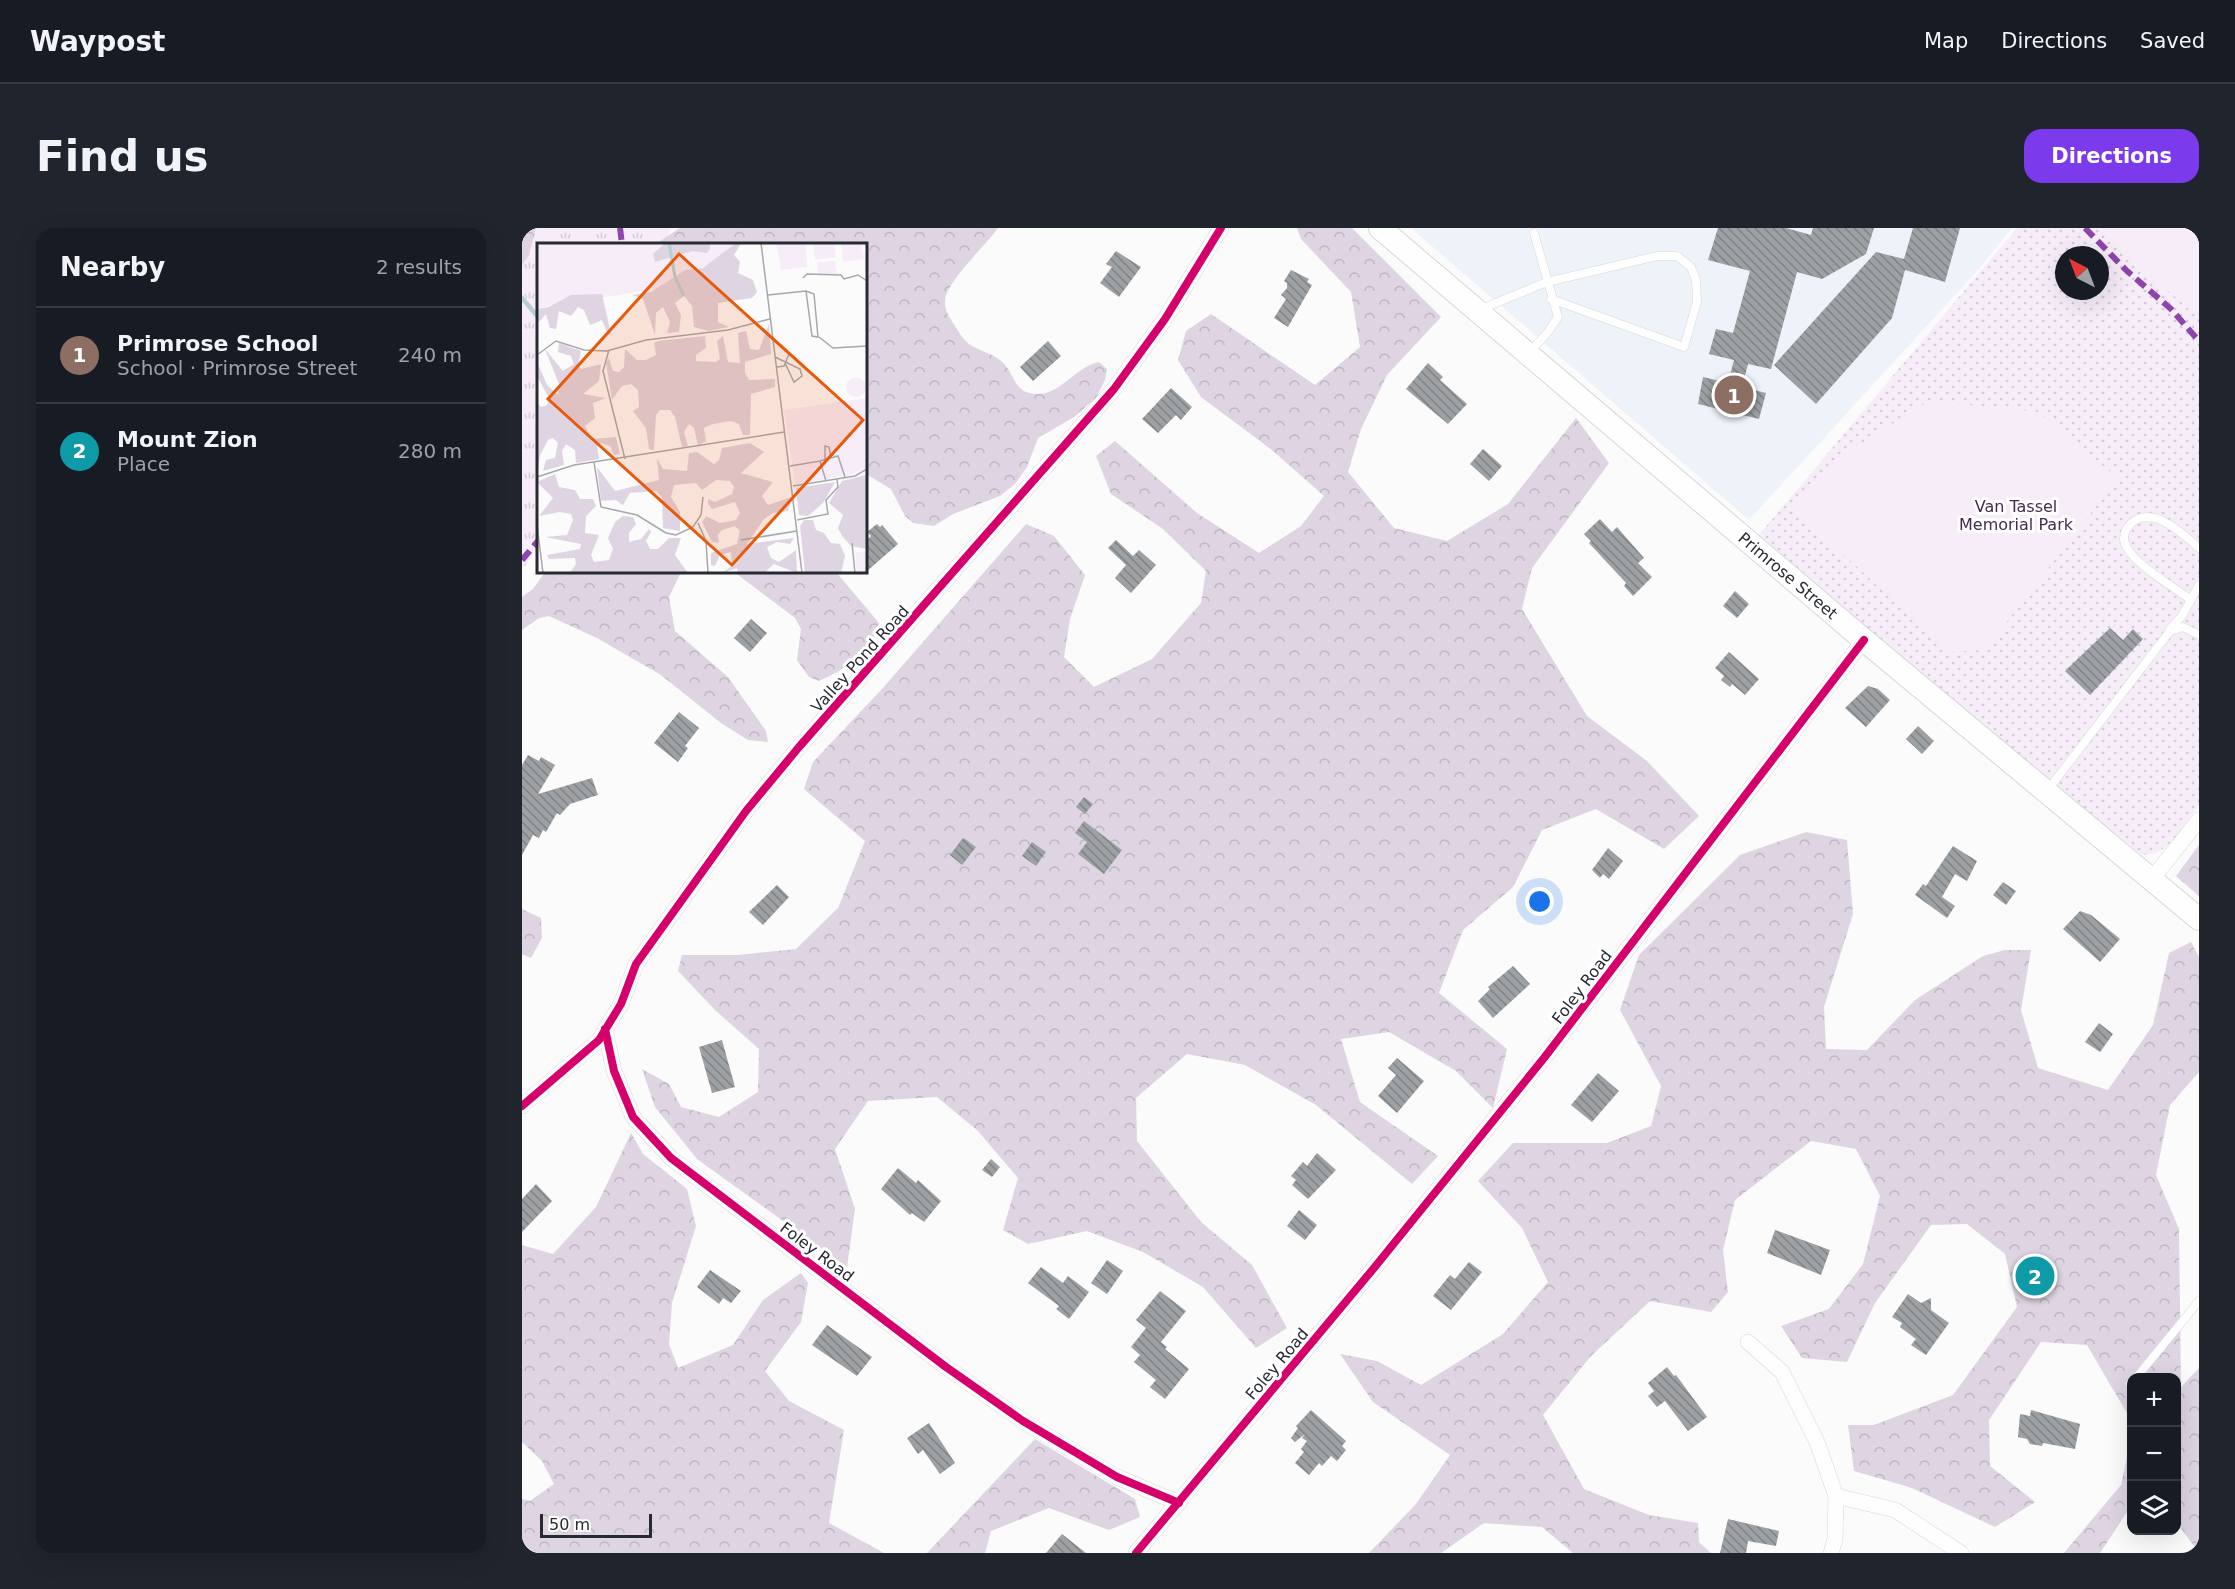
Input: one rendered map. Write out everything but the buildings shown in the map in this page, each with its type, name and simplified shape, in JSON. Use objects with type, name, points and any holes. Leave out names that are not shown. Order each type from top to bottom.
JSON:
[{"type":"main road","name":"Primrose Street","points":[[1380,228],[1864,640],[2199,919]]},
{"type":"street","name":"Valley Pond Road","points":[[522,1106],[599,1040],[621,1004],[636,964],[746,811],[799,747],[1114,389],[1165,319],[1221,228]]},
{"type":"street","name":"Foley Road","points":[[605,1029],[614,1071],[633,1117],[671,1158],[946,1367],[1023,1421],[1117,1477],[1179,1503],[1544,1058],[1864,640]]},
{"type":"street","points":[[2152,879],[2199,820]]},
{"type":"street","points":[[1748,1342],[1782,1372],[1817,1442],[1836,1496],[1835,1539],[1831,1553]]},
{"type":"street","points":[[1836,1496],[1895,1510],[1962,1553]]},
{"type":"street","points":[[1136,1553],[1179,1503]]},
{"type":"lane","points":[[1528,354],[1558,317],[1534,233]]},
{"type":"lane","points":[[1477,311],[1547,282],[1657,256],[1677,256],[1690,267],[1696,280],[1697,303],[1684,347],[1551,298]]},
{"type":"lane","points":[[2191,600],[2137,559],[2126,546],[2124,537],[2130,525],[2138,520],[2158,519],[2176,528],[2199,548]]},
{"type":"lane","points":[[2046,792],[2182,616],[2199,585]]},
{"type":"lane","points":[[2169,631],[2183,627],[2199,635]]},
{"type":"lane","points":[[2139,1373],[2199,1300]]},
{"type":"shaded area","points":[[1411,228],[2012,228],[1978,270],[1749,520]]},
{"type":"green space","points":[[522,228],[671,228],[664,243],[537,243],[537,549],[522,570]]},
{"type":"green space","points":[[522,228],[536,228],[529,255],[522,265]]},
{"type":"green space","points":[[680,228],[998,228],[959,274],[947,293],[946,311],[960,333],[969,344],[1001,361],[1018,386],[1028,393],[1052,391],[1082,369],[1099,362],[1107,369],[1105,380],[1096,398],[1074,417],[1038,438],[1027,467],[1015,484],[1000,496],[953,514],[934,526],[913,523],[905,516],[891,489],[867,475],[867,243],[657,243]]},
{"type":"green space","points":[[1297,228],[1352,228],[1441,317],[1387,375],[1361,429],[1348,472],[1394,528],[1447,541],[1508,504],[1576,418],[1609,463],[1532,568],[1522,609],[1587,716],[1647,761],[1699,816],[1664,849],[1596,809],[1542,830],[1513,887],[1463,930],[1439,993],[1507,1049],[1493,1108],[1456,1071],[1389,1032],[1341,1039],[1360,1102],[1438,1156],[1412,1184],[1316,1105],[1245,1065],[1187,1054],[1136,1098],[1137,1141],[1201,1222],[1252,1265],[1287,1328],[1256,1348],[1203,1287],[1143,1252],[1087,1231],[1028,1244],[1003,1230],[1018,1178],[978,1131],[937,1097],[868,1101],[835,1149],[855,1209],[847,1267],[697,1159],[655,1107],[642,1069],[669,1084],[681,1107],[719,1117],[758,1092],[759,1049],[715,1010],[678,971],[682,955],[738,955],[796,949],[838,908],[865,841],[804,789],[813,762],[882,689],[1026,524],[1054,536],[1085,575],[1070,619],[1064,657],[1094,687],[1152,659],[1201,603],[1206,571],[1163,529],[1111,494],[1096,456],[1115,441],[1197,513],[1259,553],[1301,526],[1324,496],[1272,450],[1201,397],[1178,360],[1186,331],[1211,314],[1315,385],[1360,347],[1351,292],[1301,239]]},
{"type":"green space","name":"Van Tassel Memorial Park","points":[[2017,228],[2199,228],[2199,805],[2167,846],[2150,854],[2141,854],[2005,746],[1759,535]]},
{"type":"green space","points":[[2097,228],[2199,228],[2199,318]]},
{"type":"green space","points":[[1929,401],[2038,412],[2118,478],[1985,650],[1949,652],[1792,507],[1847,452]]},
{"type":"green space","points":[[544,573],[681,573],[669,597],[675,631],[728,677],[766,731],[768,742],[748,740],[721,723],[661,675],[597,638],[549,616],[539,618],[522,630],[522,597],[533,589]]},
{"type":"green space","points":[[735,573],[837,573],[879,623],[870,643],[856,659],[819,681],[809,677],[797,660],[801,629],[795,618]]},
{"type":"green space","points":[[1806,832],[1847,840],[1853,914],[1824,1007],[1826,1049],[1867,1050],[1915,1000],[1983,956],[2005,950],[2031,950],[2021,1010],[2038,1068],[2108,1090],[2153,1025],[2169,953],[2191,942],[2199,957],[2199,1072],[2170,1105],[2156,1175],[2179,1229],[2181,1373],[2127,1373],[2127,1413],[2087,1345],[2041,1342],[1989,1420],[1990,1466],[2035,1502],[1995,1527],[1912,1488],[1854,1471],[1848,1425],[1874,1425],[1953,1395],[2017,1307],[2005,1254],[1967,1224],[1931,1225],[1875,1303],[1847,1362],[1802,1358],[1781,1326],[1829,1309],[1863,1264],[1880,1196],[1856,1149],[1811,1141],[1735,1200],[1723,1250],[1728,1292],[1711,1312],[1650,1301],[1591,1356],[1543,1415],[1584,1489],[1649,1515],[1698,1523],[1699,1542],[1711,1553],[1573,1553],[1542,1527],[1484,1523],[1441,1553],[1369,1553],[1416,1504],[1450,1455],[1373,1402],[1340,1354],[1377,1361],[1421,1385],[1503,1334],[1548,1282],[1522,1228],[1478,1181],[1513,1143],[1607,1143],[1651,1126],[1661,1086],[1620,1010],[1639,955],[1740,855]]},
{"type":"green space","points":[[2199,845],[2199,896],[2176,876]]},
{"type":"green space","points":[[522,909],[541,918],[542,938],[531,958],[522,954]]},
{"type":"green space","points":[[631,1133],[643,1154],[687,1189],[696,1226],[672,1303],[669,1344],[678,1368],[733,1345],[763,1300],[801,1273],[808,1283],[801,1322],[765,1371],[789,1401],[844,1430],[829,1523],[884,1553],[530,1553],[522,1539],[522,1499],[530,1501],[554,1484],[542,1461],[522,1442],[522,1245],[553,1254],[596,1207]]},
{"type":"green space","points":[[2199,1368],[2199,1553],[2181,1528],[2181,1387]]},
{"type":"green space","points":[[1035,1439],[1135,1499],[1140,1517],[1109,1530],[1049,1508],[991,1531],[985,1553],[927,1553]]},
{"type":"green space","points":[[2127,1457],[2127,1512],[2100,1553],[2064,1553],[2121,1485]]},
{"type":"waterway","points":[[522,298],[537,316]]},
{"type":"marked path","points":[[620,228],[622,243]]},
{"type":"marked path","points":[[2085,228],[2127,271],[2171,309],[2199,341]]},
{"type":"marked path","points":[[522,560],[537,542]]},
{"type":"cycle path","points":[[522,1106],[599,1040],[621,1004],[636,964],[746,811],[799,747],[1114,389],[1165,319],[1221,228]]},
{"type":"cycle path","points":[[1136,1553],[1374,1268],[1544,1058],[1864,640]]},
{"type":"cycle path","points":[[605,1029],[614,1071],[633,1117],[671,1158],[946,1367],[1023,1421],[1117,1477],[1179,1503]]},
{"type":"place","name":"Primrose School","points":[[1734,395]]},
{"type":"place","name":"Mount Zion","points":[[2035,1276]]}]
